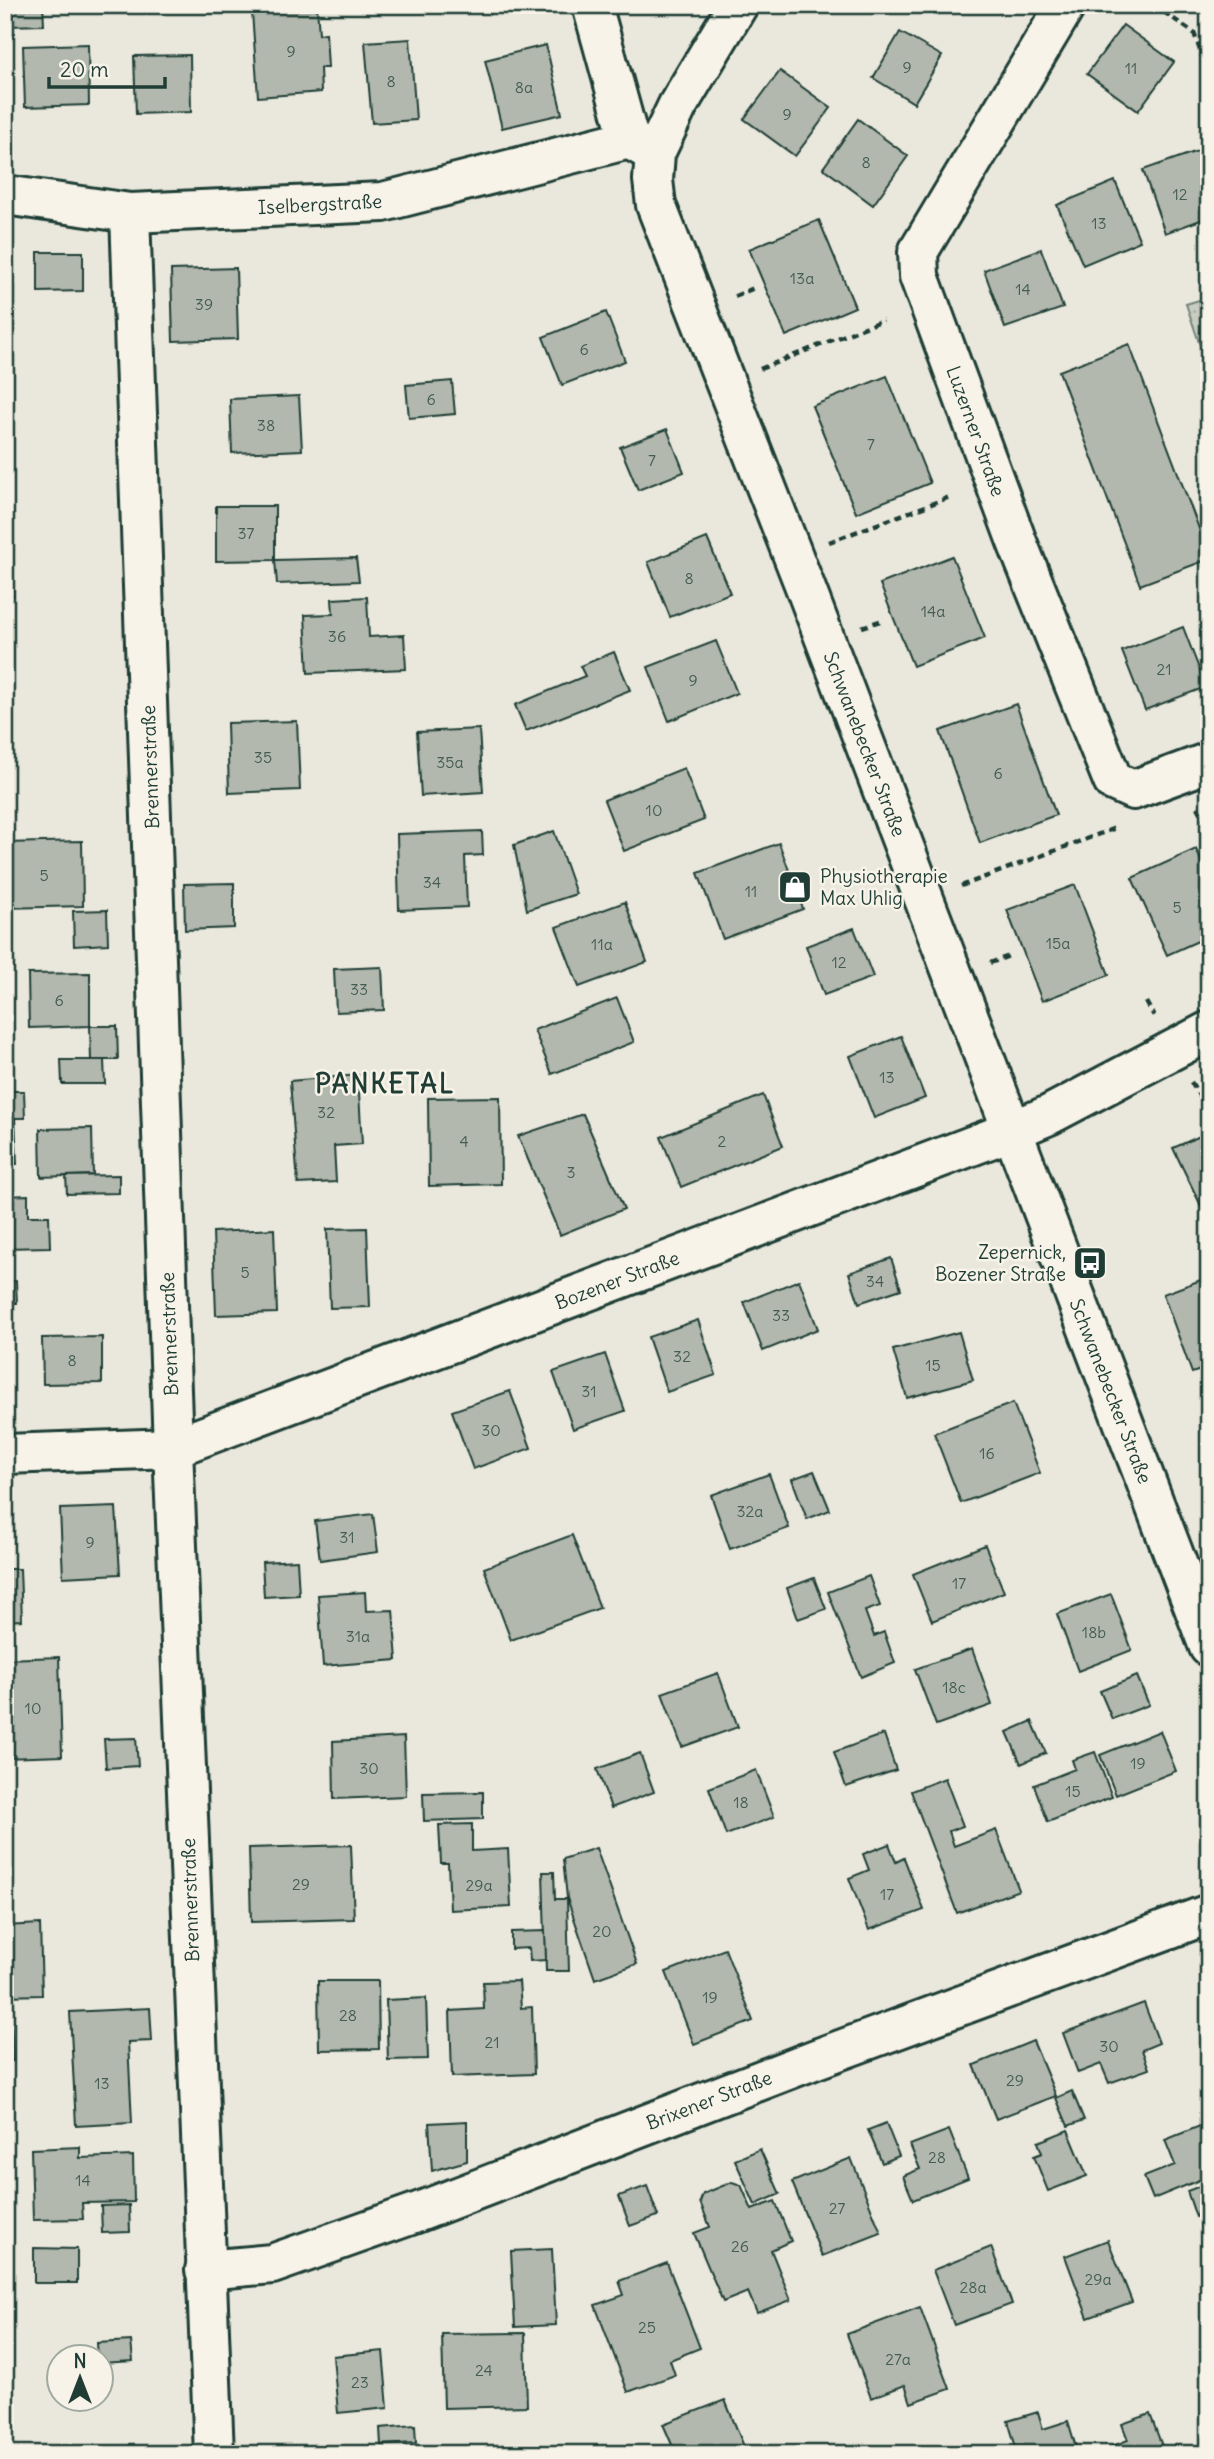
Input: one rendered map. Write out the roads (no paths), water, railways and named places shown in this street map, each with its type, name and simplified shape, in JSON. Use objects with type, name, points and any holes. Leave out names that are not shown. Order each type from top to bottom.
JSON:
[{"type":"street","name":"Schwanebecker Straße","points":[[592,5],[653,180],[656,205],[1209,1647]]},
{"type":"street","points":[[642,146],[678,105],[738,5]]},
{"type":"street","name":"Luzerner Straße","points":[[1066,5],[918,252],[919,276],[1017,542],[1113,781],[1133,790],[1209,762]]},
{"type":"street","name":"Iselbergstraße","points":[[5,195],[131,213],[383,202],[642,146]]},
{"type":"street","name":"Brennerstraße","points":[[131,213],[173,1448],[214,2454]]},
{"type":"street","name":"Bozener Straße","points":[[5,1454],[173,1448],[1049,1115],[1209,1031]]},
{"type":"street","name":"Brixener Straße","points":[[205,2270],[272,2264],[416,2213],[816,2059],[1209,1914]]},
{"type":"place","name":"Physiotherapie Max Uhlig","points":[[795,887]]},
{"type":"place","name":"Zepernick, Bozener Straße","points":[[1090,1263]]},
{"type":"district","name":"PANKETAL","points":[[385,1084]]}]
